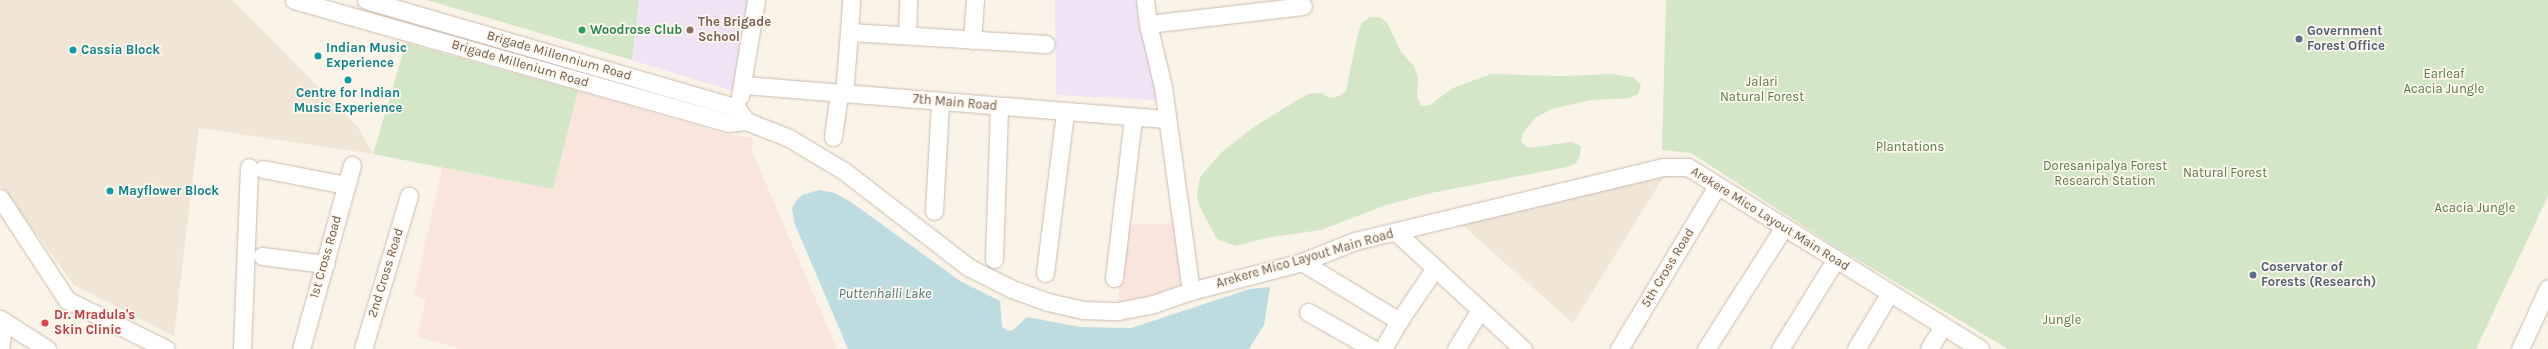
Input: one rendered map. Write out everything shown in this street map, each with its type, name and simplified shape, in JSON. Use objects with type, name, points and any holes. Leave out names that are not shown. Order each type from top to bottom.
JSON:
[{"type":"street","name":"Brigade Millenium Road","points":[[294,0],[739,118]]},
{"type":"street","name":"Brigade Millennium Road","points":[[366,0],[739,118]]},
{"type":"street","points":[[739,118],[756,0]]},
{"type":"street","points":[[833,137],[842,94],[851,0]]},
{"type":"street","points":[[907,36],[908,0]]},
{"type":"street","points":[[972,40],[975,0]]},
{"type":"street","points":[[1145,0],[1148,24],[1163,88],[1191,291]]},
{"type":"street","points":[[1148,24],[1303,6]]},
{"type":"street","points":[[849,32],[1046,44]]},
{"type":"street","name":"7th Main Road","points":[[743,86],[1133,118],[1167,119]]},
{"type":"street","points":[[934,210],[940,102]]},
{"type":"street","points":[[994,259],[1000,107]]},
{"type":"street","points":[[1045,273],[1065,112]]},
{"type":"street","name":"Arekere Mico Layout Main Road","points":[[739,118],[788,138],[844,171],[968,267],[1012,289],[1048,302],[1084,310],[1118,311],[1153,304],[1191,291],[1302,262],[1355,241],[1664,168],[1688,167],[1836,259],[1889,294],[1980,349]]},
{"type":"street","points":[[1114,278],[1133,118]]},
{"type":"street","name":"1st Cross Road","points":[[301,349],[352,165]]},
{"type":"street","points":[[242,349],[256,168],[346,185]]},
{"type":"street","name":"5th Cross Road","points":[[1619,349],[1717,186]]},
{"type":"street","name":"2nd Cross Road","points":[[363,349],[409,196]]},
{"type":"street","points":[[0,198],[67,300],[162,348]]},
{"type":"street","points":[[1706,349],[1784,227]]},
{"type":"street","points":[[1396,232],[1523,349]]},
{"type":"street","points":[[262,256],[325,264]]},
{"type":"street","points":[[1780,349],[1836,259]]},
{"type":"street","points":[[1302,262],[1399,321]]},
{"type":"street","points":[[1382,349],[1435,268]]},
{"type":"street","points":[[2520,349],[2540,320],[2548,288]]},
{"type":"street","points":[[1856,349],[1889,294]]},
{"type":"street","points":[[1456,349],[1480,310]]},
{"type":"street","points":[[1308,312],[1374,349]]},
{"type":"street","points":[[0,349],[2,320],[47,349]]},
{"type":"street","points":[[1929,349],[1943,326]]},
{"type":"shaded area","points":[[0,0],[232,0],[358,127],[373,154],[199,128],[174,336],[74,285],[0,185]]},
{"type":"shaded area","name":"The Brigade School","points":[[639,0],[748,0],[736,92],[632,60]]},
{"type":"shaded area","points":[[1055,0],[1138,0],[1157,100],[1056,95]]},
{"type":"shaded area","points":[[578,91],[725,134],[753,138],[752,151],[837,349],[463,349],[417,337],[426,299],[414,295],[442,168],[552,189]]},
{"type":"shaded area","points":[[1664,176],[1573,323],[1461,224]]},
{"type":"shaded area","points":[[1176,223],[1184,289],[1118,303],[1126,225]]},
{"type":"green space","name":"Woodrose Club","points":[[427,0],[639,0],[632,60]]},
{"type":"green space","name":"Doresanipalya Forest Research Station","points":[[1666,0],[2548,0],[2548,196],[2476,349],[2008,349],[1833,245],[1691,153],[1662,150]]},
{"type":"green space","points":[[1370,17],[1380,17],[1388,24],[1401,52],[1414,66],[1418,78],[1417,97],[1421,106],[1430,105],[1453,88],[1491,74],[1561,76],[1613,74],[1634,78],[1641,85],[1638,94],[1629,98],[1591,100],[1552,109],[1535,118],[1523,133],[1521,142],[1529,148],[1571,142],[1581,146],[1580,155],[1576,163],[1567,167],[1431,193],[1386,205],[1321,230],[1271,237],[1235,246],[1217,239],[1199,205],[1197,196],[1200,177],[1223,151],[1254,127],[1299,99],[1309,94],[1321,93],[1330,98],[1339,96],[1346,91],[1358,33],[1362,23]]},
{"type":"green space","points":[[406,43],[578,91],[553,189],[373,154]]},
{"type":"water","name":"Puttenhalli Lake","points":[[819,190],[835,193],[851,202],[960,281],[1000,301],[1002,327],[1008,331],[1013,330],[1027,317],[1080,327],[1131,328],[1250,289],[1270,287],[1264,325],[1249,349],[848,349],[794,222],[792,208],[796,201],[802,195]]},
{"type":"place","name":"Woodrose Club","points":[[582,30]]},
{"type":"place","name":"The Brigade School","points":[[690,30]]},
{"type":"place","name":"Government Forest Office","points":[[2299,39]]},
{"type":"place","name":"Cassia Block","points":[[73,50]]},
{"type":"place","name":"Indian Music Experience","points":[[318,56]]},
{"type":"place","name":"Centre for Indian Music Experience","points":[[348,80]]},
{"type":"place","name":"Mayflower Block","points":[[110,191]]},
{"type":"place","name":"Coservator of Forests (Research)","points":[[2253,275]]},
{"type":"place","name":"Dr. Mradula's Skin Clinic","points":[[45,323]]},
{"type":"park label","name":"Earleaf Acacia Jungle","points":[[2444,82]]},
{"type":"park label","name":"Jalari Natural Forest","points":[[1762,90]]},
{"type":"park label","name":"Plantations","points":[[1910,147]]},
{"type":"park label","name":"Natural Forest","points":[[2225,173]]},
{"type":"park label","name":"Acacia Jungle","points":[[2475,208]]},
{"type":"park label","name":"Jungle","points":[[2062,320]]}]
